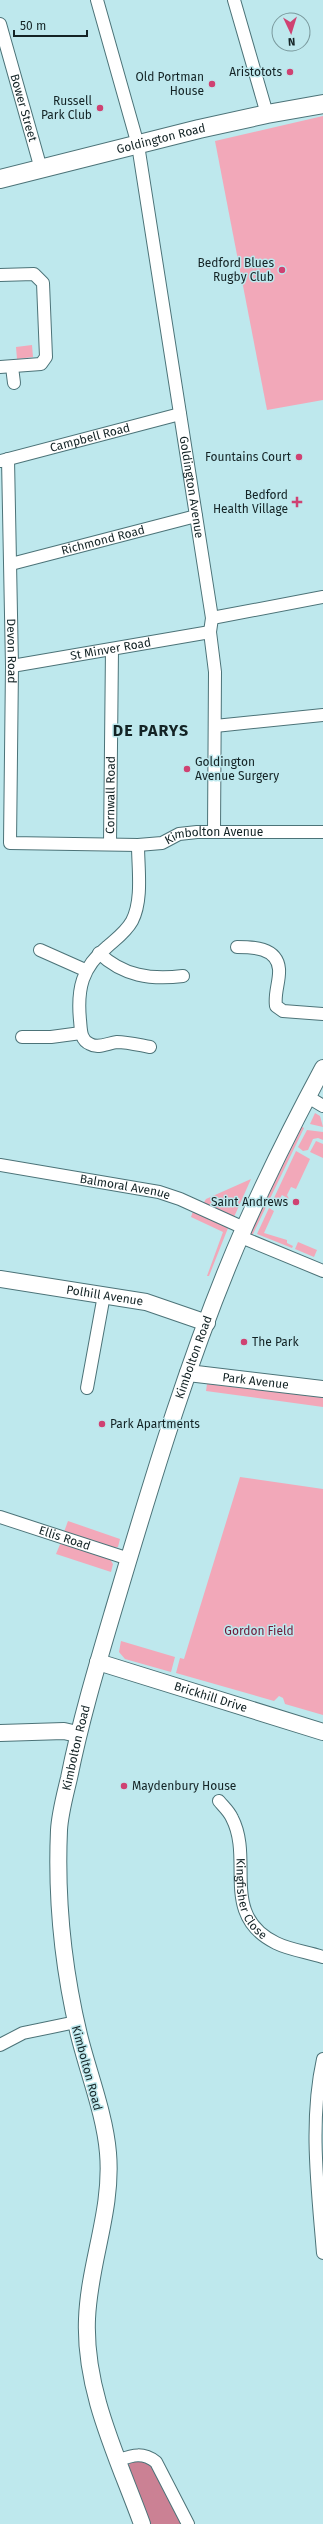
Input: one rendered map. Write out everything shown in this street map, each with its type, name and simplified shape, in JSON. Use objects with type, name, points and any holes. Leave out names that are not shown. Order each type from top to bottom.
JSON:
[{"type":"main road","name":"Goldington Road","points":[[0,179],[267,114],[323,104]]},
{"type":"main road","name":"Kimbolton Road","points":[[142,2524],[98,2401],[88,2341],[88,2308],[107,2206],[110,2174],[108,2147],[67,1981],[62,1940],[59,1827],[77,1734],[129,1559],[188,1373],[242,1233],[323,1068]]},
{"type":"main road","name":"Polhill Avenue","points":[[0,1279],[146,1302],[207,1323]]},
{"type":"main road","name":"Park Avenue","points":[[188,1373],[323,1390]]},
{"type":"main road","name":"Brickhill Drive","points":[[98,1662],[323,1732]]},
{"type":"main road","points":[[0,1733],[64,1731],[77,1734]]},
{"type":"street","name":"Goldington Avenue","points":[[97,0],[138,145],[212,618],[210,632],[215,672],[214,832]]},
{"type":"street","points":[[234,0],[267,114]]},
{"type":"street","name":"Bower Street","points":[[0,24],[41,169]]},
{"type":"street","points":[[0,275],[34,274],[42,283],[46,357],[41,364],[0,367]]},
{"type":"street","points":[[12,367],[14,383]]},
{"type":"street","name":"Campbell Road","points":[[4,460],[180,414]]},
{"type":"street","name":"Devon Road","points":[[4,460],[11,564],[6,637],[12,666],[10,843]]},
{"type":"street","name":"Richmond Road","points":[[11,564],[196,516]]},
{"type":"street","points":[[212,618],[323,597]]},
{"type":"street","name":"St Minver Road","points":[[12,666],[210,632]]},
{"type":"street","name":"Cornwall Road","points":[[110,844],[112,649]]},
{"type":"street","points":[[214,726],[323,715]]},
{"type":"street","name":"Kimbolton Avenue","points":[[10,843],[138,845],[162,843],[179,834],[214,832],[323,832]]},
{"type":"street","points":[[138,845],[138,891],[133,920],[125,933],[99,953],[85,970],[80,991],[81,1033],[84,1040],[90,1045],[100,1046],[117,1042],[150,1047]]},
{"type":"street","points":[[237,946],[254,947],[267,951],[276,959],[279,968],[274,997],[276,1006],[283,1012],[323,1014]]},
{"type":"street","points":[[40,950],[85,970]]},
{"type":"street","points":[[99,953],[111,965],[128,973],[152,978],[183,976]]},
{"type":"street","points":[[22,1037],[51,1037],[81,1033]]},
{"type":"street","points":[[308,1097],[323,1106]]},
{"type":"street","name":"Balmoral Avenue","points":[[0,1165],[159,1192],[180,1199],[242,1233],[323,1271]]},
{"type":"street","points":[[88,1388],[104,1295]]},
{"type":"street","name":"Ellis Road","points":[[0,1517],[129,1559]]},
{"type":"street","name":"Kingfisher Close","points":[[219,1801],[232,1818],[237,1831],[242,1900],[245,1914],[263,1935],[277,1944],[323,1957]]},
{"type":"street","points":[[0,2045],[23,2034],[76,2022]]},
{"type":"street","points":[[323,2059],[318,2082],[316,2154],[323,2253]]},
{"type":"street","points":[[118,2460],[136,2454],[149,2457],[156,2462],[188,2524]]},
{"type":"green space","name":"Bedford Blues Rugby Club","points":[[323,116],[323,400],[267,410],[215,141]]},
{"type":"green space","points":[[32,345],[33,357],[17,359],[16,347]]},
{"type":"green space","points":[[315,1113],[320,1116],[323,1127],[310,1124]]},
{"type":"green space","points":[[299,1125],[304,1128],[252,1236],[250,1231],[252,1223],[256,1220],[299,1133]]},
{"type":"green space","points":[[307,1130],[323,1132],[323,1140],[318,1138],[313,1139],[308,1150],[303,1151],[298,1147]]},
{"type":"green space","points":[[316,1141],[323,1144],[323,1158],[310,1152]]},
{"type":"green space","points":[[296,1151],[310,1159],[296,1189],[291,1187],[287,1195],[289,1199],[282,1195],[279,1200],[274,1198]]},
{"type":"green space","points":[[251,1179],[234,1217],[203,1204],[206,1199]]},
{"type":"green space","points":[[269,1208],[274,1211],[264,1233],[287,1240],[287,1243],[293,1246],[292,1248],[257,1234]]},
{"type":"green space","points":[[193,1211],[228,1228],[209,1276],[207,1276],[223,1232],[191,1217]]},
{"type":"green space","points":[[298,1242],[317,1250],[314,1257],[295,1249]]},
{"type":"green space","points":[[207,1384],[323,1397],[323,1407],[206,1391]]},
{"type":"green space","name":"Gordon Field","points":[[240,1477],[323,1489],[323,1715],[285,1704],[283,1698],[279,1696],[274,1701],[176,1673],[180,1658],[184,1659]]},
{"type":"green space","points":[[68,1521],[120,1539],[118,1547],[114,1548],[64,1532]]},
{"type":"green space","points":[[61,1542],[110,1559],[113,1564],[111,1572],[56,1554]]},
{"type":"green space","points":[[121,1641],[175,1657],[171,1672],[125,1659],[119,1652]]},
{"type":"shaded area","points":[[134,2458],[151,2460],[184,2524],[149,2524],[128,2466]]},
{"type":"place","name":"Aristotots","points":[[290,72]]},
{"type":"place","name":"Old Portman House","points":[[212,84]]},
{"type":"place","name":"Russell Park Club","points":[[100,108]]},
{"type":"place","name":"Bedford Blues Rugby Club","points":[[282,270]]},
{"type":"place","name":"Fountains Court","points":[[299,457]]},
{"type":"place","name":"Bedford Health Village","points":[[297,502]]},
{"type":"place","name":"Goldington Avenue Surgery","points":[[187,769]]},
{"type":"place","name":"Saint Andrews","points":[[296,1202]]},
{"type":"place","name":"The Park","points":[[244,1342]]},
{"type":"place","name":"Park Apartments","points":[[102,1424]]},
{"type":"place","name":"Maydenbury House","points":[[124,1786]]},
{"type":"district","name":"DE PARYS","points":[[151,730]]}]
